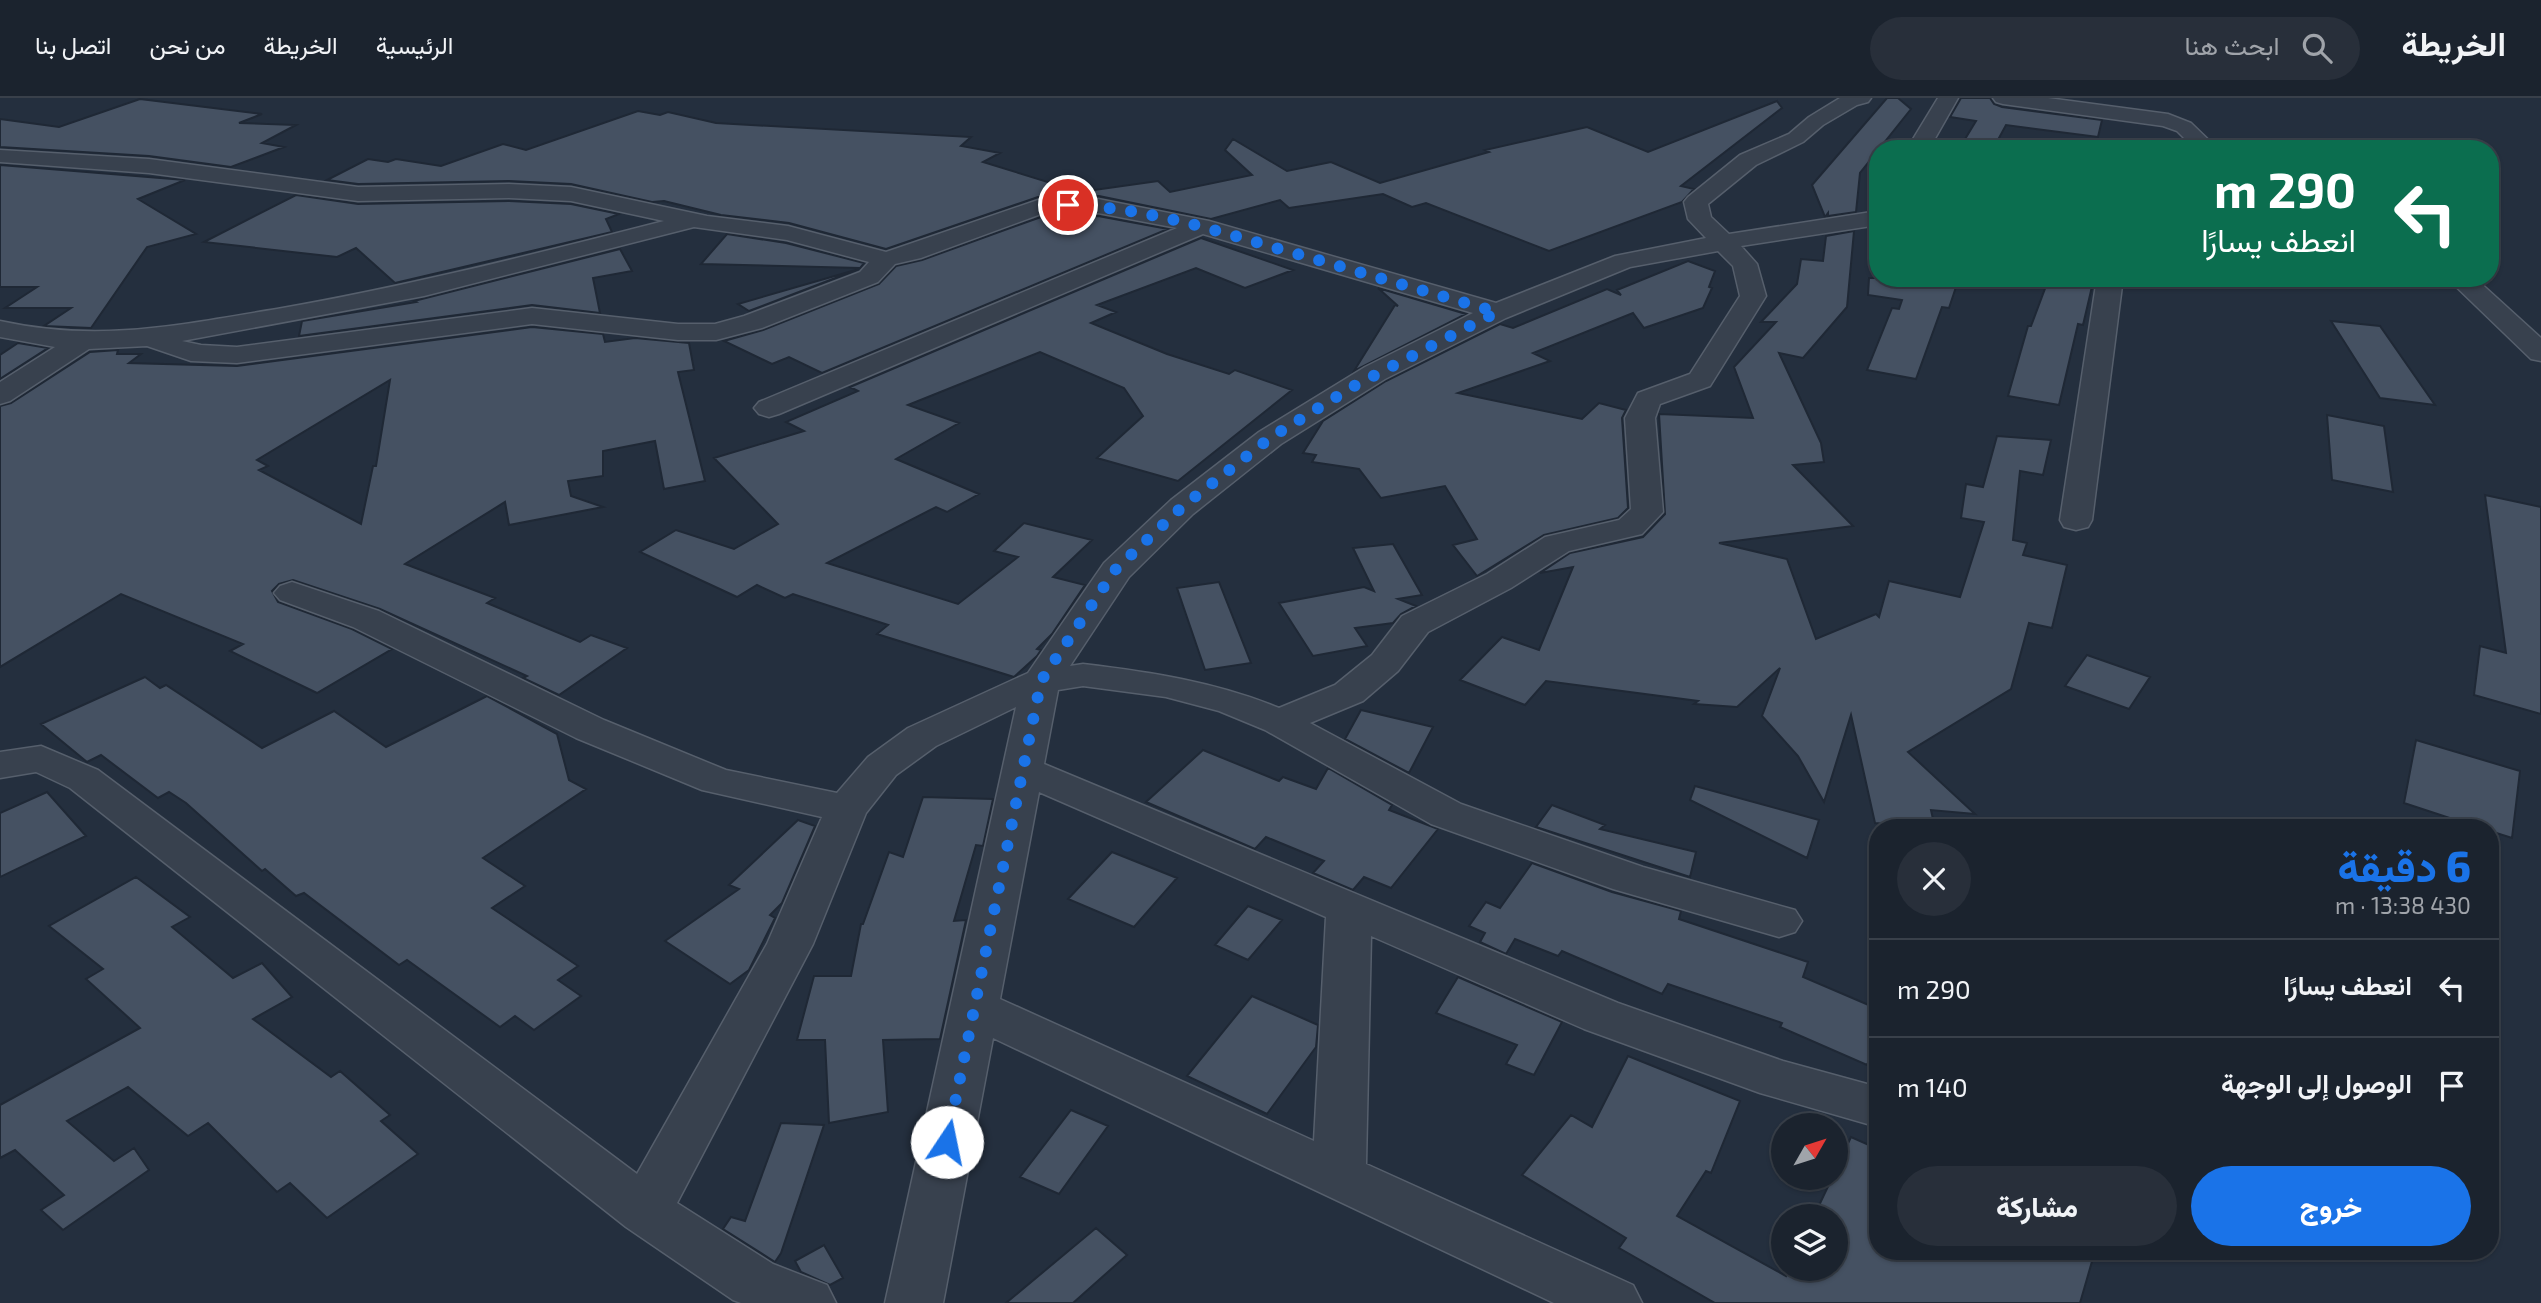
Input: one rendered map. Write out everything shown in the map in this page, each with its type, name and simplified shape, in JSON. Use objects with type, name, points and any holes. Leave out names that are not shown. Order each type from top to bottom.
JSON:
[{"type":"street","points":[[1279,722],[1349,693],[1385,663],[1415,624],[1499,581],[1557,544],[1630,527],[1647,512],[1640,418],[1648,399],[1700,380],[1753,296],[1745,264],[1700,219],[1696,202],[1748,160],[1796,138],[1816,121],[1851,100],[1861,98]]},
{"type":"street","points":[[1923,140],[1948,98]]},
{"type":"street","points":[[2003,98],[2168,120],[2184,127],[2198,140]]},
{"type":"street","points":[[0,156],[149,166],[346,193],[509,191],[571,194],[692,220],[788,233],[886,259],[912,253],[1038,207],[1098,206],[1201,226],[1497,312]]},
{"type":"street","points":[[0,329],[83,341],[148,336],[332,308],[429,289],[692,220]]},
{"type":"street","points":[[914,1303],[1041,681],[1115,570],[1182,507],[1270,438],[1363,380],[1497,312],[1624,261],[1721,242],[1869,220]]},
{"type":"street","points":[[769,408],[1201,226]]},
{"type":"street","points":[[148,336],[171,349],[199,355],[237,355],[532,316],[678,332],[716,332],[753,322],[870,277],[886,259]]},
{"type":"street","points":[[2076,520],[2109,287]]},
{"type":"street","points":[[2470,287],[2541,352]]},
{"type":"street","points":[[6,387],[83,341]]},
{"type":"street","points":[[292,593],[366,619],[590,729],[716,781],[847,809]]},
{"type":"street","points":[[645,1211],[790,944],[847,809],[881,766],[922,737],[1041,681],[1083,675],[1167,686],[1233,702],[1279,722],[1446,814],[1629,878],[1779,921]]},
{"type":"street","points":[[0,765],[41,759],[84,779],[645,1211],[752,1282],[807,1303]]},
{"type":"street","points":[[1023,770],[1601,1016],[1778,1079],[1869,1104]]},
{"type":"street","points":[[1339,1177],[1349,909]]},
{"type":"street","points":[[974,1008],[1613,1303]]},
{"type":"building","points":[[1887,98],[1898,98],[1911,109],[1886,140],[1869,140],[1869,162],[1860,173],[1856,212],[1828,216],[1828,213],[1825,217],[1812,185]]},
{"type":"building","points":[[1961,98],[1990,98],[1994,104],[2002,107],[2102,120],[2098,137],[2006,125],[1998,140],[1964,140],[1976,121],[1950,117]]},
{"type":"building","points":[[140,99],[262,114],[239,123],[296,125],[262,143],[284,147],[231,167],[149,156],[0,147],[0,119],[59,127]]},
{"type":"building","points":[[1777,101],[1782,108],[1681,186],[1694,189],[1682,202],[1549,251],[1426,203],[1412,207],[1383,194],[1289,208],[1280,200],[1211,219],[1099,196],[1038,197],[886,249],[789,223],[721,215],[664,201],[652,202],[571,184],[509,181],[358,184],[327,180],[368,159],[388,162],[396,159],[441,166],[503,144],[526,150],[638,111],[660,115],[668,112],[716,123],[971,137],[961,146],[1000,153],[983,162],[1080,192],[1158,181],[1170,192],[1252,175],[1225,150],[1233,139],[1287,171],[1331,162],[1380,183],[1489,152],[1485,150],[1587,127],[1648,152]]},
{"type":"building","points":[[0,165],[185,180],[138,199],[196,234],[147,247],[91,328],[44,326],[71,308],[5,308],[37,287],[0,287]]},
{"type":"building","points":[[296,195],[358,204],[509,201],[571,204],[619,214],[606,219],[612,232],[395,283],[356,248],[337,257],[204,242]]},
{"type":"building","points":[[1098,216],[1168,229],[822,373],[789,357],[772,364],[724,341],[763,330],[879,284],[896,266],[922,260],[1041,217]]},
{"type":"building","points":[[1854,231],[1847,307],[1803,358],[1779,353],[1821,443],[1824,462],[1793,465],[1853,526],[1719,543],[1787,559],[1816,639],[1876,614],[1879,617],[1889,581],[1960,597],[1984,522],[1961,518],[1966,484],[1983,487],[1997,436],[2051,440],[2043,475],[2020,471],[2013,540],[2027,543],[2023,555],[2067,565],[2052,628],[2029,623],[2011,689],[1908,752],[1975,814],[1931,810],[1933,819],[1874,819],[1851,715],[1824,802],[1798,756],[1762,716],[1780,668],[1737,707],[1694,704],[1698,701],[1546,681],[1525,705],[1460,680],[1502,637],[1539,650],[1573,567],[1540,573],[1570,553],[1643,537],[1665,514],[1659,414],[1753,418],[1734,367],[1776,322],[1761,322],[1797,284],[1801,259],[1823,261],[1826,236]]},
{"type":"building","points":[[727,234],[786,243],[864,263],[860,268],[701,264]]},
{"type":"building","points":[[1201,238],[1293,270],[1245,288],[1196,268],[1097,305],[1116,312],[1091,323],[1167,354],[1229,374],[1235,370],[1292,390],[1178,481],[1097,458],[1143,416],[1124,388],[1040,352],[908,405],[959,423],[896,459],[979,494],[947,512],[936,507],[827,563],[958,604],[1018,557],[994,551],[1024,523],[1092,540],[1053,577],[1085,585],[1052,634],[1037,649],[1041,650],[1037,656],[1014,677],[877,634],[888,625],[793,594],[785,598],[757,585],[737,597],[640,552],[676,530],[734,549],[778,524],[714,458],[804,431],[786,422],[858,391],[850,387]]},
{"type":"building","points":[[620,249],[632,271],[593,278],[600,313],[532,305],[299,336],[302,321],[416,302],[414,301]]},
{"type":"building","points":[[1688,261],[1715,271],[1709,287],[1712,288],[1703,308],[1644,328],[1633,313],[1533,353],[1550,361],[1458,393],[1582,419],[1599,403],[1626,410],[1622,418],[1628,508],[1618,518],[1544,535],[1477,576],[1453,545],[1477,539],[1445,486],[1381,498],[1359,469],[1312,462],[1316,455],[1303,453],[1323,421],[1386,381],[1500,324],[1513,328],[1607,289],[1621,295],[1617,290]]},
{"type":"building","points":[[859,269],[749,311],[738,304]]},
{"type":"building","points":[[1869,278],[1869,287],[1956,287],[1949,308],[1942,307],[1916,379],[1867,370],[1892,308],[1899,309],[1902,300],[1868,295]]},
{"type":"building","points":[[2046,287],[2092,287],[2083,325],[2078,324],[2059,405],[2008,396],[2028,326],[2031,326]]},
{"type":"building","points":[[1378,288],[1466,314],[1354,371],[1395,305],[1398,306]]},
{"type":"building","points":[[2331,321],[2380,326],[2435,405],[2380,398]]},
{"type":"building","points":[[532,327],[603,334],[605,342],[635,338],[689,343],[694,370],[678,372],[705,481],[664,489],[655,441],[603,451],[603,476],[568,481],[571,496],[603,507],[509,525],[505,502],[405,564],[495,598],[487,603],[580,642],[591,635],[627,648],[559,695],[523,678],[527,676],[380,609],[293,580],[279,584],[272,591],[278,602],[352,629],[392,649],[317,693],[230,651],[243,644],[121,594],[0,667],[0,406],[11,403],[90,352],[118,350],[117,354],[141,354],[129,363],[237,366]],"holes":[[[390,380],[376,466],[373,466],[361,524],[259,470],[268,466],[257,460]]]},
{"type":"building","points":[[18,343],[48,348],[0,379],[0,355]]},
{"type":"building","points":[[2327,415],[2384,426],[2393,492],[2332,480]]},
{"type":"building","points":[[2485,495],[2541,507],[2541,714],[2474,695],[2480,646],[2506,653]]},
{"type":"building","points":[[1393,544],[1422,595],[1398,599],[1416,606],[1401,614],[1393,623],[1355,628],[1367,646],[1313,656],[1279,603],[1364,587],[1374,591],[1353,548]]},
{"type":"building","points":[[1219,582],[1251,663],[1205,670],[1177,588]]},
{"type":"building","points":[[2087,655],[2150,677],[2129,709],[2065,686]]},
{"type":"building","points":[[145,677],[160,688],[166,685],[262,748],[334,711],[386,747],[487,696],[557,734],[569,780],[586,789],[483,858],[525,886],[492,908],[578,966],[558,980],[581,996],[534,1030],[515,1016],[500,1027],[407,960],[399,965],[304,893],[296,896],[265,869],[262,871],[186,803],[169,792],[158,798],[101,755],[87,762],[41,724]]},
{"type":"building","points":[[1361,710],[1433,727],[1409,773],[1345,739]]},
{"type":"building","points":[[2416,740],[2520,771],[2512,838],[2499,834],[2499,819],[2453,819],[2404,803]]},
{"type":"building","points":[[1203,750],[1279,781],[1283,777],[1316,789],[1328,768],[1392,805],[1389,810],[1438,829],[1391,888],[1364,877],[1353,890],[1313,873],[1324,861],[1266,837],[1255,849],[1146,802]]},
{"type":"building","points":[[1695,786],[1819,820],[1807,858],[1690,800]]},
{"type":"building","points":[[47,792],[86,836],[0,877],[0,813]]},
{"type":"building","points":[[923,797],[993,799],[983,846],[976,845],[954,921],[966,920],[940,1039],[883,1040],[888,1112],[829,1123],[825,1040],[797,1040],[814,976],[851,976],[861,924],[889,852],[903,857]]},
{"type":"building","points":[[1552,805],[1605,825],[1600,829],[1696,852],[1690,877],[1536,827]]},
{"type":"building","points":[[798,820],[815,826],[782,903],[770,915],[775,918],[749,970],[730,984],[665,941],[739,889],[729,885]]},
{"type":"building","points":[[1112,852],[1177,878],[1134,927],[1068,899]]},
{"type":"building","points":[[1532,863],[1612,892],[1681,911],[1679,919],[1808,962],[1803,977],[1869,1005],[1869,1061],[1867,1065],[1780,1027],[1782,1023],[1668,984],[1662,994],[1562,951],[1558,956],[1515,939],[1506,954],[1480,942],[1485,933],[1469,926],[1486,902],[1500,908]]},
{"type":"building","points":[[136,877],[190,917],[172,927],[233,978],[262,963],[292,997],[253,1019],[331,1077],[340,1071],[390,1115],[381,1121],[418,1154],[327,1218],[290,1183],[277,1192],[208,1123],[188,1136],[128,1087],[67,1121],[114,1161],[134,1148],[149,1170],[63,1230],[41,1210],[64,1195],[15,1150],[0,1158],[0,1105],[140,1028],[86,979],[103,969],[49,926]]},
{"type":"building","points":[[1248,906],[1282,920],[1248,960],[1215,945]]},
{"type":"building","points":[[1458,977],[1562,1022],[1534,1075],[1506,1064],[1517,1045],[1436,1013]]},
{"type":"building","points":[[1252,996],[1318,1025],[1316,1047],[1267,1114],[1187,1076]]},
{"type":"building","points":[[1628,1056],[1740,1101],[1711,1173],[1706,1171],[1677,1216],[1771,1268],[1771,1281],[1848,1281],[1848,1204],[1820,1204],[1826,1190],[1848,1190],[1848,1143],[1851,1137],[1869,1145],[1869,1260],[2092,1260],[2080,1303],[1715,1303],[1619,1248],[1626,1238],[1522,1175],[1571,1115],[1592,1127]]},
{"type":"building","points":[[1071,1110],[1108,1126],[1059,1194],[1020,1177]]},
{"type":"building","points":[[781,1123],[824,1125],[781,1253],[775,1262],[723,1229],[731,1217],[745,1221]]},
{"type":"building","points":[[1096,1228],[1127,1255],[1073,1303],[1006,1303]]},
{"type":"building","points":[[824,1245],[843,1278],[830,1285],[801,1272],[795,1261]]},
{"type":"route","points":[[947,1142],[1041,681],[1115,570],[1182,507],[1270,438],[1375,373],[1497,312],[1201,226],[1144,213],[1098,206],[1068,205]]}]
